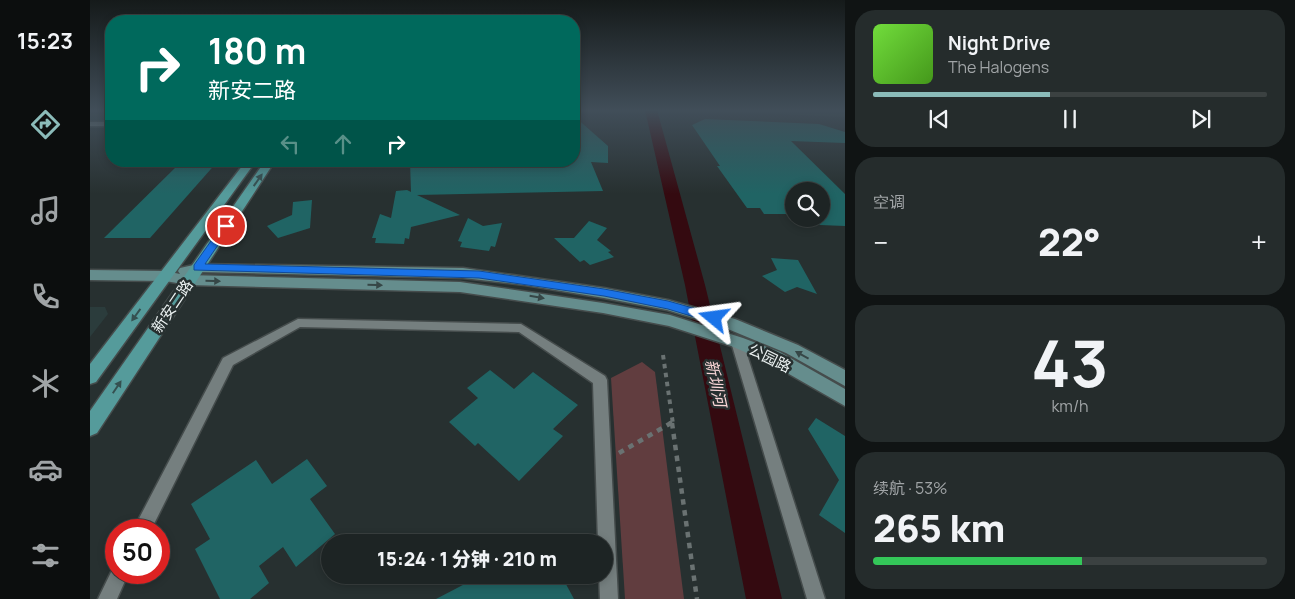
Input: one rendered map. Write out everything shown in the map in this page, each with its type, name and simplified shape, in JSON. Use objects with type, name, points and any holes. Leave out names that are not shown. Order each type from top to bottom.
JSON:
[{"type":"main road","name":"新安二路","points":[[90,377],[247,167]]},
{"type":"main road","name":"新安二路","points":[[90,427],[266,167]]},
{"type":"main road","name":"公园路","points":[[165,276],[198,268],[463,273],[525,280],[669,313],[774,357],[845,398]]},
{"type":"main road","points":[[90,275],[165,276]]},
{"type":"main road","name":"公园路","points":[[165,276],[189,280],[460,287],[669,313],[729,323],[792,350],[845,379]]},
{"type":"lane","points":[[148,519],[228,362],[298,323],[521,328],[600,380],[609,599]]},
{"type":"lane","points":[[737,342],[816,599]]},
{"type":"lane","points":[[107,599],[114,584]]},
{"type":"path","points":[[664,355],[697,599]]},
{"type":"path","points":[[604,462],[672,422]]},
{"type":"shaded area","points":[[90,307],[105,307],[108,314],[90,337]]},
{"type":"shaded area","points":[[642,362],[655,372],[684,599],[625,599],[611,378]]},
{"type":"building","points":[[580,138],[599,138],[608,146],[608,163],[591,162],[603,191],[417,195],[460,215],[411,227],[409,239],[405,238],[404,244],[375,243],[376,238],[372,238],[380,214],[391,218],[396,191],[407,190],[411,192],[410,167],[580,167]]},
{"type":"building","points":[[701,138],[845,138],[845,143],[791,141],[845,194],[845,226],[830,225],[830,182],[785,182],[785,214],[764,214],[760,208],[747,208],[717,166],[720,166]]},
{"type":"building","points":[[176,167],[213,167],[150,238],[104,238]]},
{"type":"building","points":[[312,200],[310,228],[278,238],[267,226],[292,215],[293,202]]},
{"type":"building","points":[[468,218],[483,226],[502,223],[495,247],[491,246],[489,251],[460,247],[462,242],[458,241]]},
{"type":"building","points":[[589,221],[607,228],[597,240],[611,251],[608,252],[614,257],[590,265],[584,260],[580,262],[554,238],[574,238]]},
{"type":"building","points":[[771,258],[798,260],[817,294],[797,287],[785,292],[762,276],[777,270]]},
{"type":"building","points":[[490,370],[514,389],[533,372],[578,405],[553,429],[563,436],[519,481],[478,443],[475,446],[449,422],[478,398],[467,388]]},
{"type":"building","points":[[816,418],[845,436],[845,533],[819,515],[839,480],[808,429]]},
{"type":"building","points":[[307,459],[327,486],[310,499],[335,534],[321,534],[321,546],[296,567],[283,547],[259,566],[269,583],[250,599],[220,599],[195,549],[210,539],[191,504],[256,460],[272,484]]},
{"type":"building","points":[[465,584],[566,584],[574,599],[436,599]]},
{"type":"waterway","name":"新圳河","points":[[658,138],[695,285],[764,599]]},
{"type":"route","points":[[226,226],[198,268],[463,273],[525,280],[604,293],[668,305],[714,318]]}]
